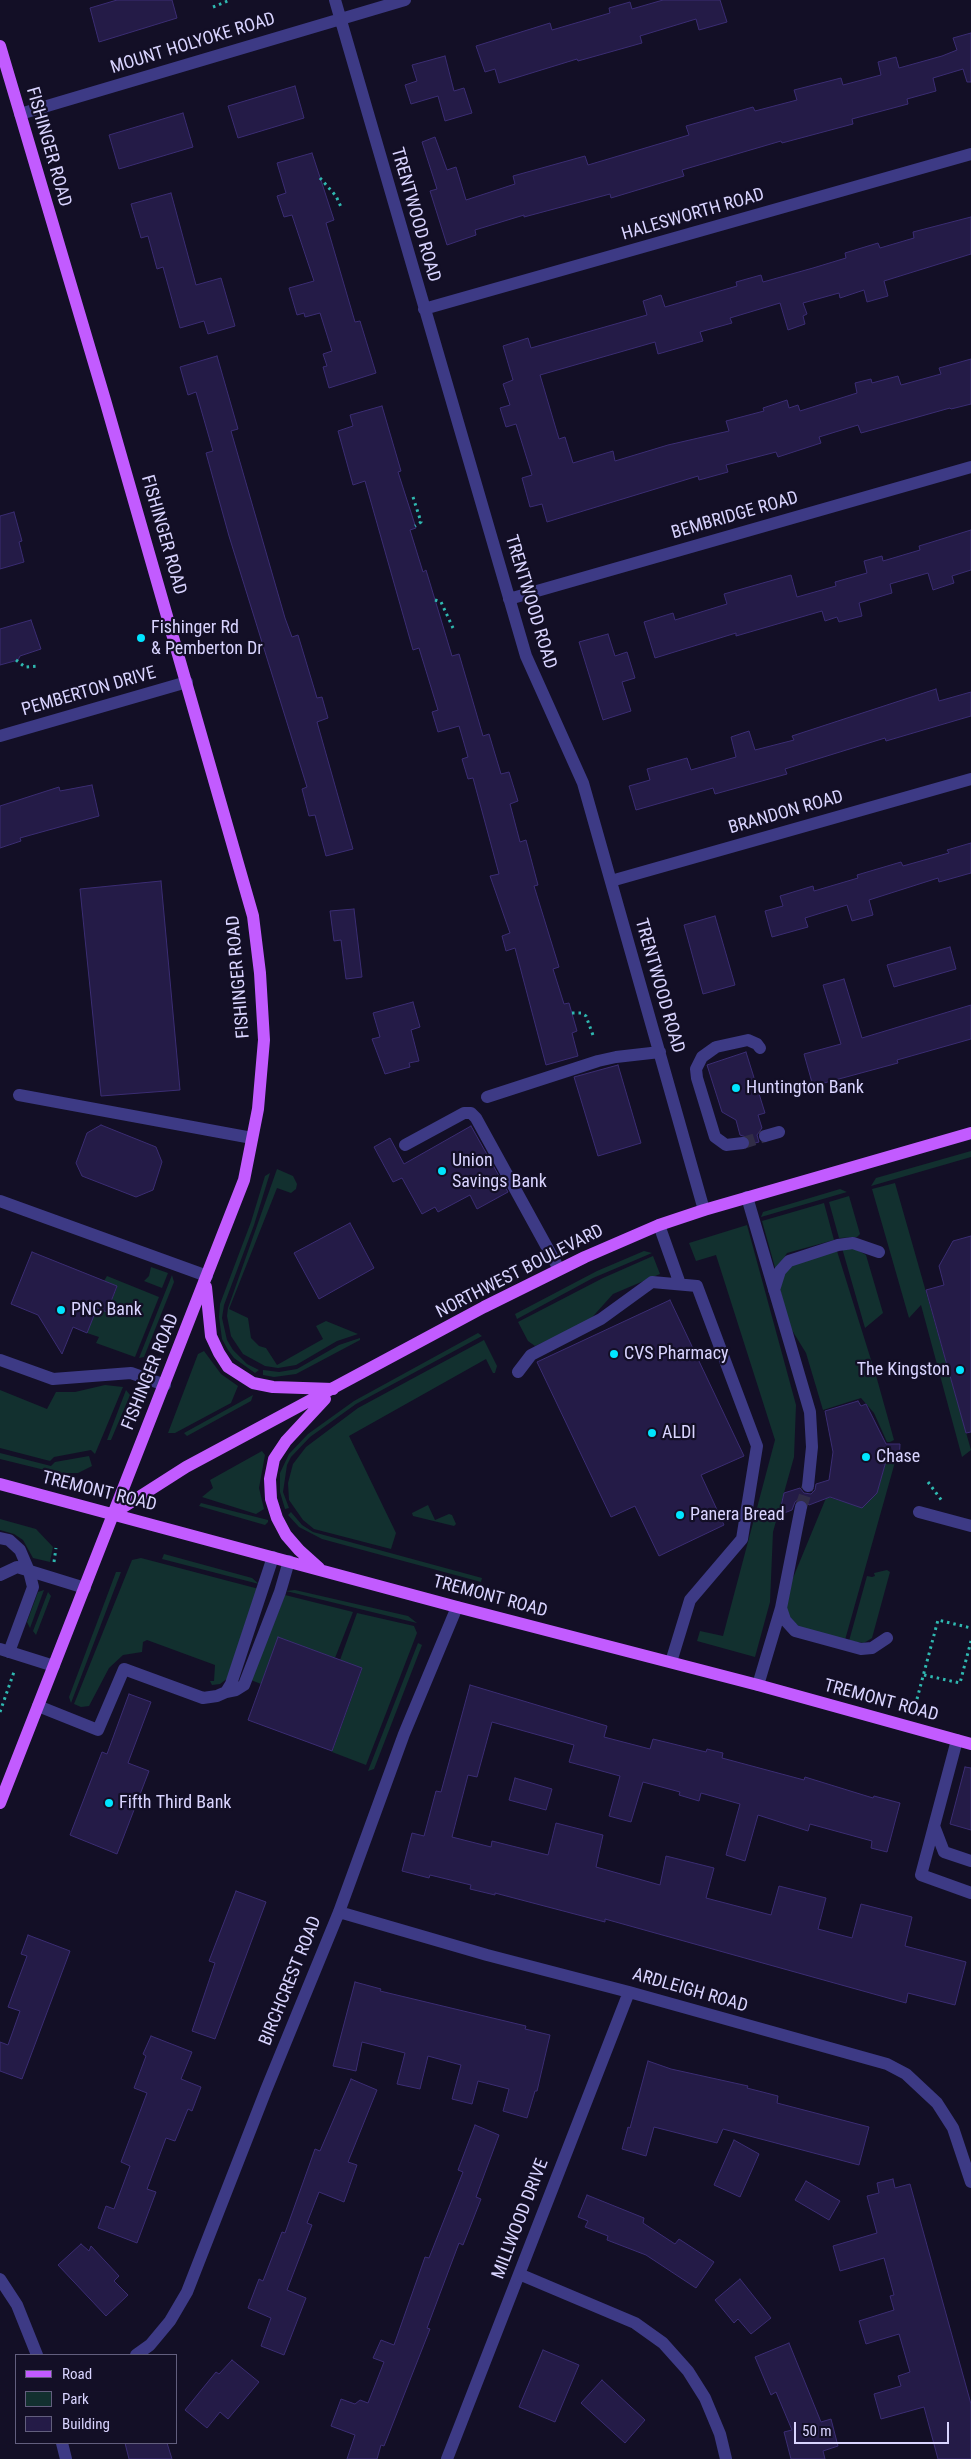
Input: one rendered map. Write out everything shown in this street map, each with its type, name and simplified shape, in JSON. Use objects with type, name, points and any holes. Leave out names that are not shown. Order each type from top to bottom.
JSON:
[{"type":"main road","name":"FISHINGER ROAD","points":[[0,46],[187,682],[253,916],[260,973],[264,1040],[258,1108],[244,1180],[0,1803]]},
{"type":"main road","name":"NORTHWEST BOULEVARD","points":[[114,1513],[186,1467],[560,1269],[659,1226],[704,1210],[971,1133]]},
{"type":"main road","points":[[206,1278],[211,1336],[228,1367],[250,1381],[273,1387],[335,1389]]},
{"type":"main road","points":[[320,1570],[299,1550],[282,1526],[271,1499],[270,1479],[274,1459],[286,1441],[302,1421],[335,1389]]},
{"type":"main road","name":"TREMONT ROAD","points":[[0,1484],[114,1513],[457,1607],[758,1685],[971,1744]]},
{"type":"street","name":"TRENTWOOD ROAD","points":[[335,0],[526,656],[583,784],[704,1210]]},
{"type":"street","name":"MOUNT HOLYOKE ROAD","points":[[20,114],[405,0]]},
{"type":"street","name":"HALESWORTH ROAD","points":[[424,310],[971,154]]},
{"type":"street","name":"BEMBRIDGE ROAD","points":[[509,599],[971,467]]},
{"type":"street","name":"PEMBERTON DRIVE","points":[[0,736],[187,682]]},
{"type":"street","name":"BRANDON ROAD","points":[[611,881],[971,779]]},
{"type":"street","points":[[742,1143],[726,1145],[715,1137],[696,1078],[696,1069],[707,1052],[732,1042],[748,1040],[757,1044],[760,1048]]},
{"type":"street","points":[[487,1097],[598,1061],[660,1052]]},
{"type":"street","points":[[19,1095],[252,1138]]},
{"type":"street","points":[[405,1146],[464,1113],[471,1113],[476,1118],[560,1269]]},
{"type":"street","points":[[765,1136],[779,1132]]},
{"type":"street","points":[[748,1197],[810,1412],[812,1447],[808,1486]]},
{"type":"street","points":[[0,1201],[206,1278]]},
{"type":"street","points":[[659,1226],[680,1284]]},
{"type":"street","points":[[774,1290],[780,1271],[789,1261],[838,1245],[853,1243],[879,1252]]},
{"type":"street","points":[[518,1372],[531,1355],[601,1319],[652,1282],[697,1286],[756,1446],[742,1539],[690,1600],[671,1662]]},
{"type":"street","points":[[0,1360],[53,1379],[131,1373],[165,1385]]},
{"type":"street","points":[[758,1685],[781,1608],[801,1507]]},
{"type":"street","points":[[920,1512],[971,1526]]},
{"type":"street","points":[[0,1538],[9,1540],[20,1550],[29,1571],[33,1587],[5,1650],[54,1666]]},
{"type":"street","points":[[226,1692],[231,1684],[274,1557]]},
{"type":"street","points":[[38,1706],[98,1730],[124,1668],[203,1698],[236,1690],[244,1685],[280,1592],[289,1561]]},
{"type":"street","points":[[0,1575],[17,1567],[85,1588]]},
{"type":"street","name":"BIRCHCREST ROAD","points":[[137,2354],[150,2345],[170,2321],[187,2292],[266,2090],[339,1912],[404,1734],[457,1607]]},
{"type":"street","points":[[781,1608],[785,1620],[795,1631],[861,1649],[872,1648],[887,1638]]},
{"type":"street","points":[[957,1740],[922,1875],[971,1893]]},
{"type":"street","points":[[934,1826],[944,1852],[971,1861]]},
{"type":"street","name":"ARDLEIGH ROAD","points":[[339,1912],[487,1956],[629,1992],[867,2057],[906,2074],[937,2103],[953,2128],[971,2182]]},
{"type":"street","name":"MILLWOOD DRIVE","points":[[447,2459],[629,1992]]},
{"type":"street","points":[[519,2274],[635,2323],[663,2343],[688,2370],[705,2398],[720,2434],[726,2459]]},
{"type":"street","points":[[0,2279],[17,2305],[37,2354]]},
{"type":"street","points":[[62,2444],[66,2459]]},
{"type":"path","points":[[213,7],[230,0]]},
{"type":"path","points":[[320,178],[336,196],[341,207]]},
{"type":"path","points":[[413,497],[420,522],[415,526]]},
{"type":"path","points":[[435,600],[441,602],[453,628]]},
{"type":"path","points":[[16,660],[25,667],[39,666]]},
{"type":"path","points":[[572,1013],[580,1013],[586,1016],[594,1038]]},
{"type":"path","points":[[928,1482],[942,1502],[952,1504]]},
{"type":"path","points":[[917,1699],[938,1620],[971,1628]]},
{"type":"path","points":[[924,1675],[960,1683],[971,1641]]},
{"type":"green space","points":[[971,1151],[971,1157],[871,1186],[876,1178]]},
{"type":"green space","points":[[277,1169],[293,1176],[297,1184],[296,1189],[291,1193],[277,1188],[229,1309],[248,1318],[251,1338],[259,1346],[266,1348],[277,1365],[323,1339],[316,1326],[326,1321],[358,1334],[337,1341],[296,1365],[278,1368],[265,1366],[243,1354],[231,1336],[227,1316],[228,1308]]},
{"type":"green space","points":[[270,1173],[254,1225],[224,1305],[222,1318],[227,1340],[233,1350],[247,1364],[259,1370],[255,1373],[234,1358],[228,1350],[222,1339],[219,1317],[220,1304],[251,1222],[265,1176]]},
{"type":"green space","points":[[895,1183],[971,1450],[962,1457],[921,1305],[909,1318],[872,1189]]},
{"type":"green space","points":[[840,1189],[847,1192],[761,1217],[763,1212]]},
{"type":"green space","points":[[849,1196],[860,1234],[857,1237],[839,1238],[829,1202]]},
{"type":"green space","points":[[824,1203],[834,1240],[787,1253],[776,1271],[762,1221]]},
{"type":"green space","points":[[747,1225],[796,1405],[794,1457],[773,1532],[770,1602],[755,1657],[697,1641],[700,1631],[723,1636],[775,1440],[716,1255],[696,1261],[689,1243]]},
{"type":"green space","points":[[851,1246],[866,1255],[883,1313],[865,1328],[842,1248]]},
{"type":"green space","points":[[644,1251],[652,1253],[593,1278],[517,1319],[515,1314],[597,1271]]},
{"type":"green space","points":[[837,1251],[894,1440],[890,1442],[887,1442],[874,1413],[861,1398],[823,1410],[806,1353],[790,1327],[780,1289],[780,1277],[791,1265]]},
{"type":"green space","points":[[653,1256],[660,1274],[613,1294],[587,1323],[535,1346],[528,1341],[518,1322],[603,1278]]},
{"type":"green space","points":[[151,1267],[168,1273],[162,1288],[144,1281],[149,1276]]},
{"type":"green space","points":[[172,1275],[174,1282],[144,1357],[139,1358]]},
{"type":"green space","points":[[107,1276],[159,1297],[135,1357],[96,1343],[99,1337],[87,1333],[97,1308],[107,1312],[117,1287],[104,1281]]},
{"type":"green space","points":[[478,1333],[482,1336],[356,1404],[310,1437],[291,1457],[287,1465],[283,1492],[289,1508],[285,1509],[280,1492],[280,1473],[289,1454],[308,1434],[354,1401]]},
{"type":"green space","points":[[360,1338],[360,1340],[296,1374],[274,1377],[263,1375],[263,1370],[279,1372],[297,1369],[339,1345]]},
{"type":"green space","points":[[484,1340],[497,1366],[495,1373],[493,1373],[486,1359],[349,1436],[396,1533],[391,1549],[314,1529],[303,1520],[289,1500],[288,1483],[293,1464],[306,1447],[358,1408]]},
{"type":"green space","points":[[204,1351],[221,1374],[238,1386],[231,1403],[175,1433],[168,1433],[198,1354]]},
{"type":"green space","points":[[105,1385],[123,1387],[95,1454],[91,1450],[54,1457],[50,1461],[0,1448],[0,1390],[47,1409],[56,1392],[75,1392]]},
{"type":"green space","points":[[126,1390],[130,1395],[111,1440],[107,1440]]},
{"type":"green space","points":[[253,1395],[251,1401],[187,1436],[184,1433]]},
{"type":"green space","points":[[262,1451],[265,1455],[259,1488],[264,1509],[256,1514],[202,1497],[213,1488],[210,1480]]},
{"type":"green space","points":[[0,1453],[51,1466],[55,1462],[89,1456],[92,1466],[78,1473],[57,1473],[0,1459]]},
{"type":"green space","points":[[886,1461],[895,1462],[845,1640],[799,1627],[786,1613],[788,1590],[826,1498],[862,1507],[877,1493]]},
{"type":"green space","points":[[201,1503],[268,1520],[268,1522],[265,1525],[199,1506]]},
{"type":"green space","points":[[428,1505],[435,1520],[449,1514],[452,1515],[456,1524],[454,1526],[413,1516],[412,1513]]},
{"type":"green space","points":[[291,1512],[302,1525],[313,1532],[482,1578],[481,1582],[322,1539],[299,1527],[288,1515]]},
{"type":"green space","points":[[0,1519],[36,1529],[53,1547],[50,1562],[33,1558],[23,1540],[14,1534],[0,1530]]},
{"type":"green space","points":[[164,1554],[252,1578],[259,1584],[162,1559]]},
{"type":"green space","points":[[141,1558],[259,1589],[228,1678],[220,1684],[212,1685],[210,1681],[214,1681],[215,1665],[147,1640],[143,1642],[142,1652],[123,1655],[109,1668],[89,1706],[81,1707],[74,1704],[132,1560]]},
{"type":"green space","points":[[887,1570],[890,1572],[872,1638],[864,1643],[849,1641],[867,1576],[872,1577],[875,1576],[874,1573]]},
{"type":"green space","points":[[116,1572],[121,1572],[71,1703],[69,1697]]},
{"type":"green space","points":[[44,1590],[30,1628],[27,1622],[38,1592]]},
{"type":"green space","points":[[295,1590],[408,1616],[417,1623],[286,1591]]},
{"type":"green space","points":[[48,1592],[51,1596],[36,1635],[33,1631]]},
{"type":"green space","points":[[285,1595],[353,1612],[335,1658],[278,1638],[261,1684],[251,1680]]},
{"type":"green space","points":[[357,1613],[414,1626],[417,1633],[366,1765],[332,1752],[362,1669],[340,1660]]},
{"type":"green space","points":[[418,1643],[422,1645],[374,1769],[368,1771]]},
{"type":"building","points":[[117,0],[172,0],[177,18],[99,42],[90,8]]},
{"type":"building","points":[[663,0],[720,0],[727,22],[699,30],[696,19],[640,36],[642,43],[578,61],[577,59],[499,83],[495,69],[485,72],[476,46],[550,23],[552,30],[610,13],[609,8],[630,2],[632,9]]},
{"type":"building","points":[[971,33],[971,82],[967,82],[963,69],[933,78],[936,91],[907,99],[908,104],[852,119],[853,124],[782,143],[781,141],[682,170],[684,176],[611,198],[610,194],[524,217],[524,215],[475,230],[476,235],[447,245],[430,191],[437,189],[422,142],[435,137],[447,170],[456,167],[466,200],[515,184],[513,176],[585,156],[588,165],[689,135],[686,126],[753,107],[755,111],[797,100],[794,90],[841,78],[843,85],[881,75],[878,62],[896,57],[899,68],[942,56],[957,50],[953,38]]},
{"type":"building","points":[[445,56],[454,91],[464,88],[472,113],[445,121],[438,96],[411,104],[405,85],[417,81],[412,65]]},
{"type":"building","points":[[295,86],[304,118],[238,138],[228,106]]},
{"type":"building","points":[[183,113],[193,147],[119,169],[109,135]]},
{"type":"building","points":[[312,153],[334,220],[326,223],[355,322],[360,321],[376,373],[329,388],[323,367],[327,366],[323,354],[332,351],[320,313],[305,317],[304,313],[297,315],[289,288],[314,281],[292,215],[284,217],[277,196],[286,193],[277,163]]},
{"type":"building","points":[[171,193],[196,285],[221,278],[235,326],[208,334],[204,321],[180,328],[163,267],[157,269],[148,236],[141,238],[131,204]]},
{"type":"building","points":[[971,217],[971,254],[884,281],[888,296],[867,302],[864,290],[840,298],[839,293],[803,303],[807,314],[803,316],[805,324],[788,330],[780,303],[730,318],[732,323],[700,332],[703,341],[658,354],[655,342],[540,375],[559,439],[565,437],[573,463],[613,451],[615,461],[668,445],[729,431],[726,421],[764,411],[763,408],[787,400],[789,408],[798,405],[800,411],[857,393],[855,383],[871,379],[872,383],[898,376],[901,385],[941,374],[939,368],[971,359],[971,404],[861,433],[858,425],[819,437],[821,443],[778,457],[776,452],[726,465],[728,472],[699,480],[698,476],[547,522],[542,504],[530,507],[522,478],[532,475],[516,424],[506,427],[500,408],[510,405],[503,384],[513,380],[503,346],[528,338],[531,348],[647,315],[643,301],[661,295],[665,307],[737,286],[736,282],[761,275],[763,282],[813,268],[846,258],[845,253],[878,243],[880,248],[914,238],[913,232]]},
{"type":"building","points":[[217,356],[238,429],[231,431],[285,618],[292,637],[298,635],[317,698],[322,697],[328,718],[317,722],[353,849],[326,856],[315,815],[309,816],[302,789],[307,787],[229,536],[206,453],[213,451],[196,392],[188,395],[180,367]]},
{"type":"building","points":[[382,406],[401,471],[398,472],[416,528],[410,530],[423,572],[426,570],[452,656],[459,654],[483,736],[489,734],[501,774],[509,772],[518,801],[510,804],[520,842],[526,840],[538,885],[534,886],[559,967],[553,969],[564,1004],[569,1003],[577,1031],[572,1033],[578,1056],[546,1065],[515,948],[506,951],[502,936],[510,933],[490,876],[499,874],[473,778],[468,779],[462,759],[468,757],[459,726],[438,732],[432,712],[438,710],[419,648],[413,650],[365,481],[353,485],[338,431],[353,426],[350,415]]},
{"type":"building","points":[[14,512],[22,541],[19,542],[24,562],[0,569],[0,516]]},
{"type":"building","points":[[971,530],[971,570],[952,576],[954,583],[933,590],[928,573],[890,584],[892,593],[859,603],[862,616],[839,622],[837,617],[825,621],[822,611],[736,636],[736,633],[655,658],[644,622],[673,613],[675,620],[727,604],[724,594],[791,575],[797,597],[836,586],[835,582],[867,573],[864,561],[882,556],[883,561],[920,550],[919,546]]},
{"type":"building","points":[[31,620],[41,649],[20,656],[18,660],[0,665],[0,629]]},
{"type":"building","points":[[608,634],[615,656],[627,652],[635,678],[622,682],[631,711],[603,720],[579,642]]},
{"type":"building","points":[[936,689],[939,701],[971,692],[971,716],[886,741],[885,738],[785,769],[787,774],[715,794],[713,788],[636,810],[629,786],[650,780],[647,769],[687,758],[691,770],[736,757],[731,737],[749,731],[755,750],[794,740],[792,736]]},
{"type":"building","points":[[92,785],[99,816],[20,838],[21,841],[0,848],[0,806],[59,787],[60,791]]},
{"type":"building","points":[[971,843],[971,873],[939,882],[938,878],[869,900],[873,915],[852,921],[847,905],[805,918],[808,927],[772,937],[765,911],[783,906],[780,896],[813,886],[814,891],[858,878],[857,875],[901,862],[903,866],[949,853],[947,850]]},
{"type":"building","points":[[161,881],[180,1090],[101,1096],[80,889]]},
{"type":"building","points":[[354,909],[362,977],[346,979],[341,940],[334,941],[330,911]]},
{"type":"building","points":[[715,916],[735,985],[703,994],[684,925]]},
{"type":"building","points":[[950,947],[956,969],[894,987],[887,965]]},
{"type":"building","points":[[844,979],[862,1038],[971,1005],[971,1039],[897,1060],[898,1063],[813,1086],[804,1054],[841,1044],[823,985]]},
{"type":"building","points":[[413,1002],[420,1027],[411,1030],[419,1061],[409,1063],[410,1067],[385,1074],[372,1039],[380,1037],[373,1013]]},
{"type":"building","name":"Huntington Bank","points":[[746,1052],[765,1113],[758,1115],[762,1128],[757,1135],[759,1142],[751,1144],[749,1138],[740,1135],[736,1120],[722,1112],[707,1065]]},
{"type":"building","points":[[618,1065],[641,1143],[598,1156],[574,1077]]},
{"type":"building","points":[[101,1125],[156,1147],[162,1162],[153,1190],[136,1197],[82,1176],[76,1163],[87,1133]]},
{"type":"building","name":"Union Savings Bank","points":[[471,1126],[508,1192],[477,1209],[470,1195],[438,1212],[435,1207],[422,1214],[402,1178],[393,1182],[374,1147],[390,1138],[404,1164]]},
{"type":"building","points":[[350,1223],[374,1268],[319,1299],[294,1253]]},
{"type":"building","name":"The Kingston","points":[[971,1236],[971,1432],[966,1433],[926,1290],[944,1285],[939,1266],[953,1241]]},
{"type":"building","name":"PNC Bank","points":[[32,1252],[117,1286],[107,1312],[97,1308],[87,1333],[73,1327],[62,1354],[38,1315],[11,1304]]},
{"type":"building","name":"ALDI","points":[[670,1300],[744,1456],[701,1475],[724,1525],[659,1556],[635,1506],[611,1517],[537,1362]]},
{"type":"building","name":"Chase","points":[[858,1401],[861,1406],[866,1404],[886,1444],[900,1444],[899,1462],[886,1461],[877,1493],[862,1508],[830,1497],[809,1505],[806,1501],[799,1499],[795,1502],[792,1510],[779,1515],[784,1493],[800,1488],[804,1493],[811,1494],[815,1490],[816,1484],[829,1480],[833,1452],[825,1411]]},
{"type":"building","points":[[278,1637],[362,1668],[332,1751],[248,1720]]},
{"type":"building","points":[[470,1685],[607,1726],[604,1737],[650,1749],[653,1739],[706,1752],[707,1749],[723,1753],[722,1758],[804,1780],[805,1777],[873,1798],[874,1796],[900,1803],[887,1852],[871,1848],[872,1841],[810,1824],[808,1831],[758,1815],[745,1861],[726,1855],[740,1804],[701,1793],[699,1801],[679,1795],[680,1792],[643,1782],[631,1822],[609,1816],[620,1776],[569,1762],[574,1745],[492,1722],[477,1777],[468,1775],[452,1837],[491,1847],[492,1841],[548,1855],[556,1823],[603,1835],[596,1867],[660,1885],[666,1856],[714,1868],[706,1898],[771,1915],[779,1886],[826,1898],[818,1929],[852,1938],[861,1904],[912,1917],[905,1946],[966,1962],[955,2005],[908,1993],[906,2003],[605,1919],[605,1922],[495,1893],[495,1895],[470,1889],[471,1885],[430,1875],[429,1878],[402,1871],[412,1833],[424,1836],[436,1791],[441,1792]]},
{"type":"building","name":"Fifth Third Bank","points":[[129,1694],[151,1702],[128,1763],[149,1771],[117,1854],[70,1835],[102,1752],[107,1754]]},
{"type":"building","points":[[965,1767],[971,1768],[971,1830],[950,1824]]},
{"type":"building","points":[[515,1778],[552,1789],[546,1810],[509,1800]]},
{"type":"building","points":[[236,1891],[266,1902],[215,2039],[192,2031],[215,1963],[209,1961]]},
{"type":"building","points":[[28,1935],[70,1951],[22,2079],[0,2071],[0,2042],[8,2045],[20,2011],[8,2007],[27,1956],[21,1954]]},
{"type":"building","points":[[355,1982],[381,1989],[380,1991],[526,2026],[525,2029],[550,2035],[537,2091],[535,2091],[527,2118],[503,2111],[509,2089],[478,2081],[472,2104],[452,2099],[461,2065],[428,2056],[420,2089],[397,2084],[405,2053],[362,2042],[356,2071],[333,2066]]},
{"type":"building","points":[[151,2036],[192,2052],[181,2079],[201,2087],[192,2111],[188,2109],[175,2141],[166,2138],[147,2189],[156,2192],[137,2243],[98,2228],[106,2206],[114,2209],[130,2166],[121,2162],[147,2093],[134,2088],[146,2056],[143,2054]]},
{"type":"building","points":[[648,2061],[671,2069],[748,2086],[747,2088],[778,2096],[777,2103],[869,2127],[859,2165],[723,2129],[717,2143],[654,2127],[646,2156],[622,2149],[628,2127],[630,2128]]},
{"type":"building","points":[[351,2079],[377,2090],[348,2162],[357,2165],[344,2202],[319,2192],[307,2223],[312,2225],[287,2290],[306,2298],[284,2355],[261,2346],[271,2318],[248,2308],[259,2279],[263,2281],[282,2232],[285,2233],[315,2149],[320,2151]]},
{"type":"building","points":[[475,2125],[499,2135],[476,2197],[481,2199],[463,2245],[459,2243],[427,2328],[430,2329],[384,2446],[381,2445],[377,2459],[347,2459],[355,2435],[331,2426],[341,2399],[355,2404],[360,2400],[368,2403],[384,2362],[373,2358],[381,2340],[394,2345],[425,2257],[429,2258],[463,2172],[458,2170]]},
{"type":"building","points":[[734,2140],[759,2154],[740,2197],[714,2185]]},
{"type":"building","points":[[893,2179],[895,2188],[910,2184],[971,2404],[971,2459],[938,2459],[924,2407],[881,2419],[874,2394],[901,2386],[898,2376],[910,2372],[899,2334],[866,2344],[859,2321],[894,2310],[890,2296],[894,2295],[884,2258],[840,2271],[833,2246],[877,2233],[867,2196],[879,2193],[877,2183]]},
{"type":"building","points":[[806,2181],[840,2201],[829,2220],[795,2200]]},
{"type":"building","points":[[587,2195],[644,2218],[643,2223],[675,2244],[679,2239],[714,2262],[696,2288],[646,2255],[607,2240],[608,2236],[585,2227],[588,2221],[578,2217]]},
{"type":"building","points":[[81,2244],[89,2251],[91,2246],[119,2276],[114,2281],[128,2295],[106,2316],[58,2265]]},
{"type":"building","points":[[740,2279],[771,2318],[751,2334],[738,2319],[734,2323],[715,2300]]},
{"type":"building","points":[[789,2343],[821,2422],[831,2419],[838,2446],[823,2451],[825,2459],[791,2459],[784,2432],[792,2430],[776,2392],[771,2395],[755,2357]]},
{"type":"building","points":[[543,2350],[579,2365],[555,2422],[519,2407]]},
{"type":"building","points":[[232,2360],[259,2382],[228,2419],[220,2412],[207,2428],[185,2410],[216,2372],[219,2374]]},
{"type":"building","points":[[602,2380],[645,2420],[625,2443],[581,2403]]},
{"type":"building","points":[[125,2444],[167,2444],[172,2459],[129,2459]]},
{"type":"tunnel","points":[[743,1143],[765,1136]]},
{"type":"tunnel","points":[[801,1507],[808,1486]]},
{"type":"place","name":"Fishinger Rd & Pemberton Dr","points":[[141,638]]},
{"type":"place","name":"Huntington Bank","points":[[736,1088]]},
{"type":"place","name":"Union Savings Bank","points":[[442,1171]]},
{"type":"place","name":"PNC Bank","points":[[61,1310]]},
{"type":"place","name":"CVS Pharmacy","points":[[614,1354]]},
{"type":"place","name":"The Kingston","points":[[960,1370]]},
{"type":"place","name":"ALDI","points":[[652,1433]]},
{"type":"place","name":"Chase","points":[[866,1457]]},
{"type":"place","name":"Panera Bread","points":[[680,1515]]},
{"type":"place","name":"Fifth Third Bank","points":[[109,1803]]}]
